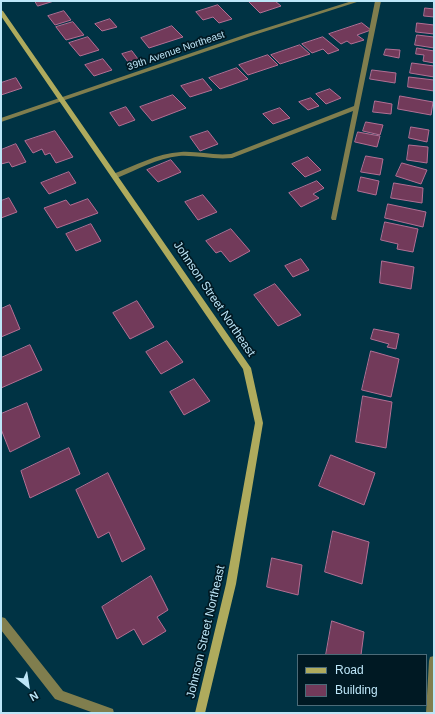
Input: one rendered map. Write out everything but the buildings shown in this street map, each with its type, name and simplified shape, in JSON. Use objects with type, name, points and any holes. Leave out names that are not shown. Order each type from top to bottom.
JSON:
[{"type":"street","name":"39th Avenue Northeast","points":[[1,120],[242,38],[358,1]]},
{"type":"street","points":[[334,218],[378,1]]},
{"type":"street","name":"Johnson Street Northeast","points":[[1,12],[247,368],[259,423],[230,584],[200,713]]},
{"type":"street","points":[[115,176],[167,156],[179,154],[224,157],[232,156],[357,107]]},
{"type":"street","points":[[1,622],[59,695],[109,713]]},
{"type":"street","points":[[431,713],[434,661]]}]
